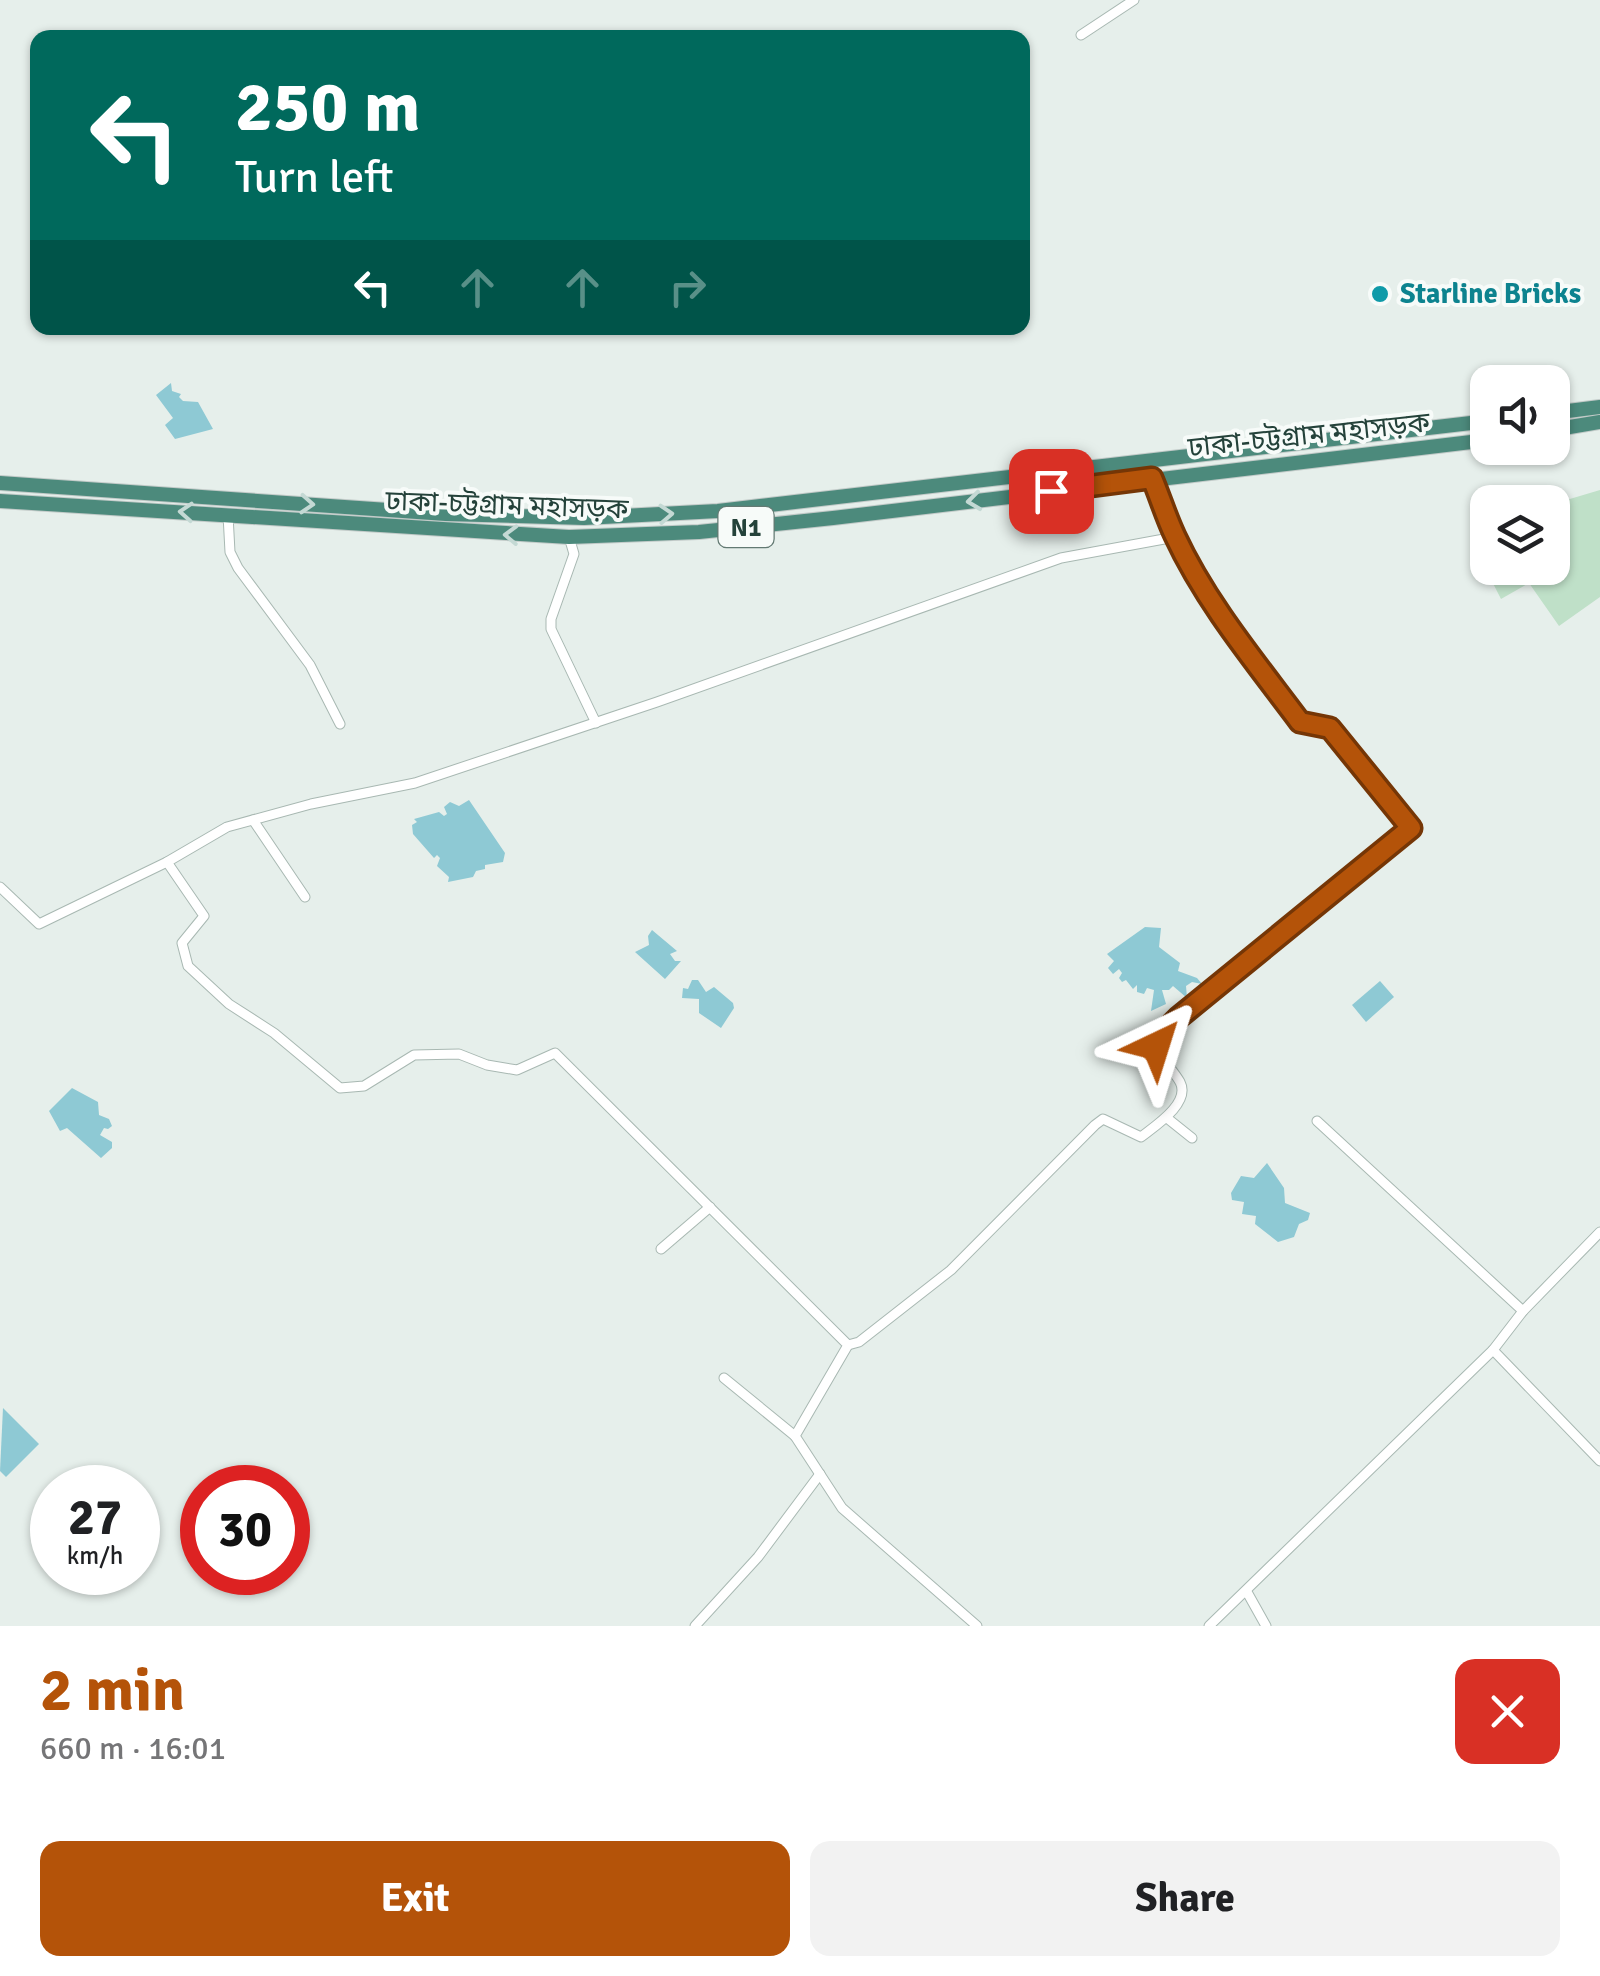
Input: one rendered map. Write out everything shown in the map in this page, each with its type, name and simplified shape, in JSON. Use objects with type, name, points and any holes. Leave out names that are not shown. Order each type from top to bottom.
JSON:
[{"type":"highway","points":[[1570,411],[1600,407]]},
{"type":"highway","points":[[1570,427],[1600,422]]},
{"type":"highway","name":"ঢাকা-চট্টগ্রাম মহাসড়ক","points":[[0,483],[446,514],[584,518],[718,511],[1470,423]]},
{"type":"highway","name":"ঢাকা-চট্টগ্রাম মহাসড়ক","points":[[0,501],[569,538],[699,532],[1470,442]]},
{"type":"street","points":[[1081,35],[1134,0]]},
{"type":"street","points":[[796,1436],[848,1345],[859,1342],[951,1270],[1094,1125],[1103,1119],[1141,1136],[1167,1118],[1183,1094],[1182,1086],[1155,1041],[1220,982],[1411,828],[1330,728],[1300,722],[1224,618],[1175,537],[1152,478]]},
{"type":"street","points":[[228,514],[230,552],[238,568],[310,666],[340,724]]},
{"type":"street","points":[[0,887],[39,924],[167,862],[228,827],[311,804],[415,783],[1061,558],[1175,537]]},
{"type":"street","points":[[569,538],[574,554],[550,629],[596,723]]},
{"type":"street","points":[[253,820],[306,897]]},
{"type":"street","points":[[167,862],[204,916],[182,942],[188,966],[229,1004],[274,1033],[340,1088],[364,1086],[414,1056],[459,1054],[518,1070],[555,1053],[848,1345]]},
{"type":"street","points":[[1167,1118],[1192,1138]]},
{"type":"street","points":[[1317,1121],[1523,1311]]},
{"type":"street","points":[[661,1248],[710,1207]]},
{"type":"street","points":[[1209,1626],[1493,1350],[1523,1311],[1600,1232]]},
{"type":"street","points":[[1493,1350],[1600,1461]]},
{"type":"street","points":[[724,1378],[796,1436],[842,1508],[977,1626]]},
{"type":"street","points":[[695,1626],[758,1558],[820,1474]]},
{"type":"street","points":[[1247,1592],[1266,1626]]},
{"type":"green space","points":[[1600,490],[1600,597],[1559,626],[1530,585],[1570,585],[1570,499]]},
{"type":"green space","points":[[1494,585],[1526,585],[1501,599]]},
{"type":"water","points":[[171,383],[172,391],[181,394],[183,401],[198,402],[213,429],[175,439],[165,425],[173,418],[156,395]]},
{"type":"water","points":[[469,800],[505,853],[503,862],[485,865],[473,877],[448,882],[449,877],[437,866],[440,858],[434,858],[413,834],[412,825],[417,822],[414,819],[439,812],[444,816],[444,807],[450,802],[459,806]]},
{"type":"water","points":[[1145,927],[1161,928],[1159,947],[1180,963],[1178,971],[1202,984],[1192,982],[1186,986],[1187,998],[1173,986],[1162,990],[1166,1004],[1151,1011],[1154,990],[1147,988],[1144,994],[1137,992],[1137,985],[1133,989],[1126,980],[1122,982],[1119,969],[1113,974],[1108,968],[1114,961],[1107,954]]},
{"type":"water","points":[[652,930],[677,951],[670,954],[675,961],[681,961],[665,979],[635,952],[649,945]]},
{"type":"water","points":[[692,980],[698,980],[706,992],[714,987],[733,1003],[734,1008],[721,1028],[699,1013],[699,999],[682,998],[683,988],[688,989]]},
{"type":"water","points":[[1380,981],[1394,997],[1366,1022],[1352,1005]]},
{"type":"water","points":[[72,1088],[98,1102],[99,1115],[109,1119],[112,1126],[104,1128],[100,1135],[112,1142],[112,1148],[101,1158],[67,1128],[60,1131],[49,1111]]},
{"type":"water","points":[[1267,1163],[1284,1188],[1285,1203],[1310,1213],[1308,1220],[1299,1224],[1294,1237],[1278,1242],[1255,1224],[1256,1216],[1242,1214],[1244,1202],[1232,1200],[1231,1193],[1241,1176],[1254,1178]]},
{"type":"water","points":[[3,1408],[39,1444],[6,1477],[0,1471]]},
{"type":"place","name":"Starline Bricks","points":[[1380,294]]},
{"type":"route","points":[[1051,491],[1152,478],[1175,537],[1224,618],[1300,722],[1330,728],[1411,828],[1178,1018],[1155,1041],[1156,1046]]}]
